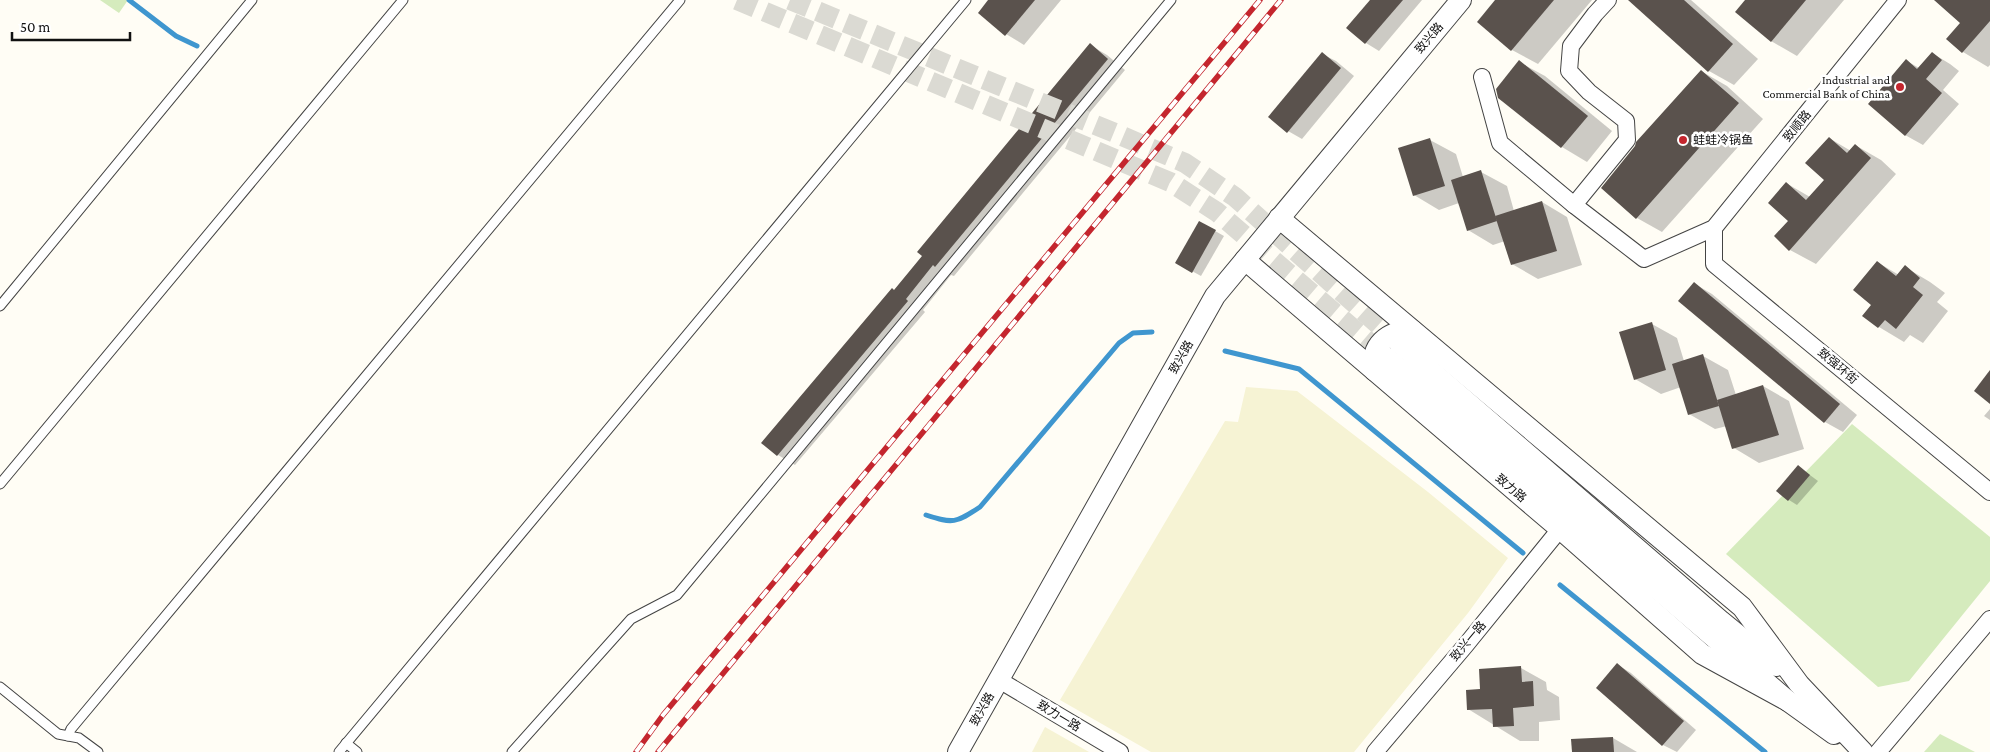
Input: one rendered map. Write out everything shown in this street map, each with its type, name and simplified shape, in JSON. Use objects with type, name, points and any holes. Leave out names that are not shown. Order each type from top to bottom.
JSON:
[{"type":"street","name":"致兴路","points":[[958,752],[1215,296],[1461,0]]},
{"type":"street","points":[[1574,204],[1627,140],[1626,121],[1589,92],[1570,71],[1571,46],[1608,0]]},
{"type":"street","name":"致顺路","points":[[1714,228],[1898,0]]},
{"type":"street","points":[[1482,77],[1500,143],[1644,259],[1714,228]]},
{"type":"street","name":"致力路","points":[[1280,218],[1393,351],[1560,529],[1702,654],[1788,702],[1861,752]]},
{"type":"street","name":"致强环街","points":[[1714,228],[1714,264],[1990,492]]},
{"type":"street","name":"致力路","points":[[1245,260],[1393,351],[1799,684],[1861,752]]},
{"type":"street","name":"致力路","points":[[1393,351],[1788,702]]},
{"type":"street","name":"致兴一路","points":[[1375,752],[1465,646],[1560,529]]},
{"type":"street","points":[[1878,752],[1990,620]]},
{"type":"street","name":"致力一路","points":[[999,680],[1120,752]]},
{"type":"lane","points":[[0,306],[252,0]]},
{"type":"lane","points":[[0,484],[402,0]]},
{"type":"lane","points":[[68,736],[84,714],[680,0]]},
{"type":"lane","points":[[339,752],[966,0]]},
{"type":"lane","points":[[512,752],[631,619],[676,595],[1171,0]]},
{"type":"lane","points":[[0,687],[58,734],[79,738],[98,752]]},
{"type":"lane","points":[[346,743],[357,752]]},
{"type":"shaded area","points":[[1246,387],[1297,391],[1428,492],[1508,558],[1468,613],[1354,752],[1151,752],[1060,700],[1225,421],[1238,422]]},
{"type":"shaded area","points":[[1045,727],[1089,752],[1032,752]]},
{"type":"green space","points":[[100,0],[128,0],[119,13]]},
{"type":"green space","points":[[1852,424],[1990,537],[1990,581],[1909,681],[1878,687],[1726,554]]},
{"type":"green space","points":[[1940,734],[1975,752],[1924,752]]},
{"type":"building","points":[[988,0],[1035,0],[1005,36],[978,13]]},
{"type":"building","points":[[1370,0],[1403,0],[1365,44],[1346,28]]},
{"type":"building","points":[[1495,0],[1554,0],[1511,51],[1477,22]]},
{"type":"building","points":[[1628,0],[1684,0],[1733,44],[1708,72]]},
{"type":"building","points":[[1745,0],[1806,0],[1771,42],[1735,12]]},
{"type":"building","points":[[1934,0],[1990,0],[1990,21],[1962,53],[1946,39],[1960,23]]},
{"type":"building","points":[[1090,43],[1108,59],[935,267],[933,265],[906,299],[908,301],[777,456],[761,443],[892,288],[894,290],[922,256],[917,252]]},
{"type":"building","points":[[1322,52],[1341,68],[1287,133],[1268,117]]},
{"type":"building","points":[[1932,52],[1942,60],[1926,79],[1942,93],[1905,136],[1868,104],[1906,59],[1917,69]]},
{"type":"building","points":[[1519,60],[1588,116],[1561,148],[1498,98],[1496,89]]},
{"type":"building","points":[[1701,70],[1739,103],[1636,219],[1601,188],[1635,146],[1636,142]]},
{"type":"building","points":[[1829,137],[1847,153],[1855,144],[1871,158],[1789,251],[1774,236],[1788,221],[1768,203],[1786,182],[1806,200],[1824,180],[1805,163]]},
{"type":"building","points":[[1430,138],[1445,186],[1413,196],[1398,148]]},
{"type":"building","points":[[1481,170],[1497,221],[1467,231],[1451,180]]},
{"type":"building","points":[[1542,201],[1557,251],[1511,265],[1495,216]]},
{"type":"building","points":[[1199,221],[1216,230],[1192,273],[1175,263]]},
{"type":"building","points":[[1877,261],[1896,276],[1905,265],[1920,278],[1913,287],[1923,295],[1896,329],[1885,320],[1878,328],[1862,316],[1871,305],[1853,290]]},
{"type":"building","points":[[1694,282],[1840,404],[1824,423],[1678,301]]},
{"type":"building","points":[[1652,322],[1666,370],[1634,380],[1619,332]]},
{"type":"building","points":[[1703,354],[1719,406],[1688,415],[1672,364]]},
{"type":"building","points":[[1990,370],[1990,404],[1974,391]]},
{"type":"building","points":[[1763,385],[1779,435],[1732,449],[1717,400]]},
{"type":"building","points":[[1798,465],[1810,475],[1788,501],[1776,491]]},
{"type":"building","points":[[1617,663],[1684,721],[1662,746],[1596,688]]},
{"type":"building","points":[[1521,666],[1522,682],[1533,681],[1534,706],[1513,708],[1514,726],[1493,727],[1492,709],[1467,710],[1466,690],[1480,689],[1479,669]]},
{"type":"building","points":[[1613,737],[1614,752],[1572,752],[1571,739]]},
{"type":"waterway","points":[[129,0],[176,36],[197,46]]},
{"type":"waterway","points":[[926,515],[949,521],[959,519],[980,507],[1119,343],[1133,333],[1152,332]]},
{"type":"waterway","points":[[1225,351],[1299,369],[1523,553]]},
{"type":"waterway","points":[[1560,585],[1765,752]]},
{"type":"tunnel","points":[[737,0],[1170,182],[1217,212],[1386,357]]},
{"type":"tunnel","points":[[790,0],[1185,163],[1235,197],[1399,343]]},
{"type":"railway","points":[[636,752],[663,715],[1260,0]]},
{"type":"railway","points":[[658,752],[1281,0]]},
{"type":"place","name":"Industrial and Commercial Bank of China","points":[[1900,87]]},
{"type":"place","name":"蛙蛙冷锅鱼","points":[[1683,140]]}]
